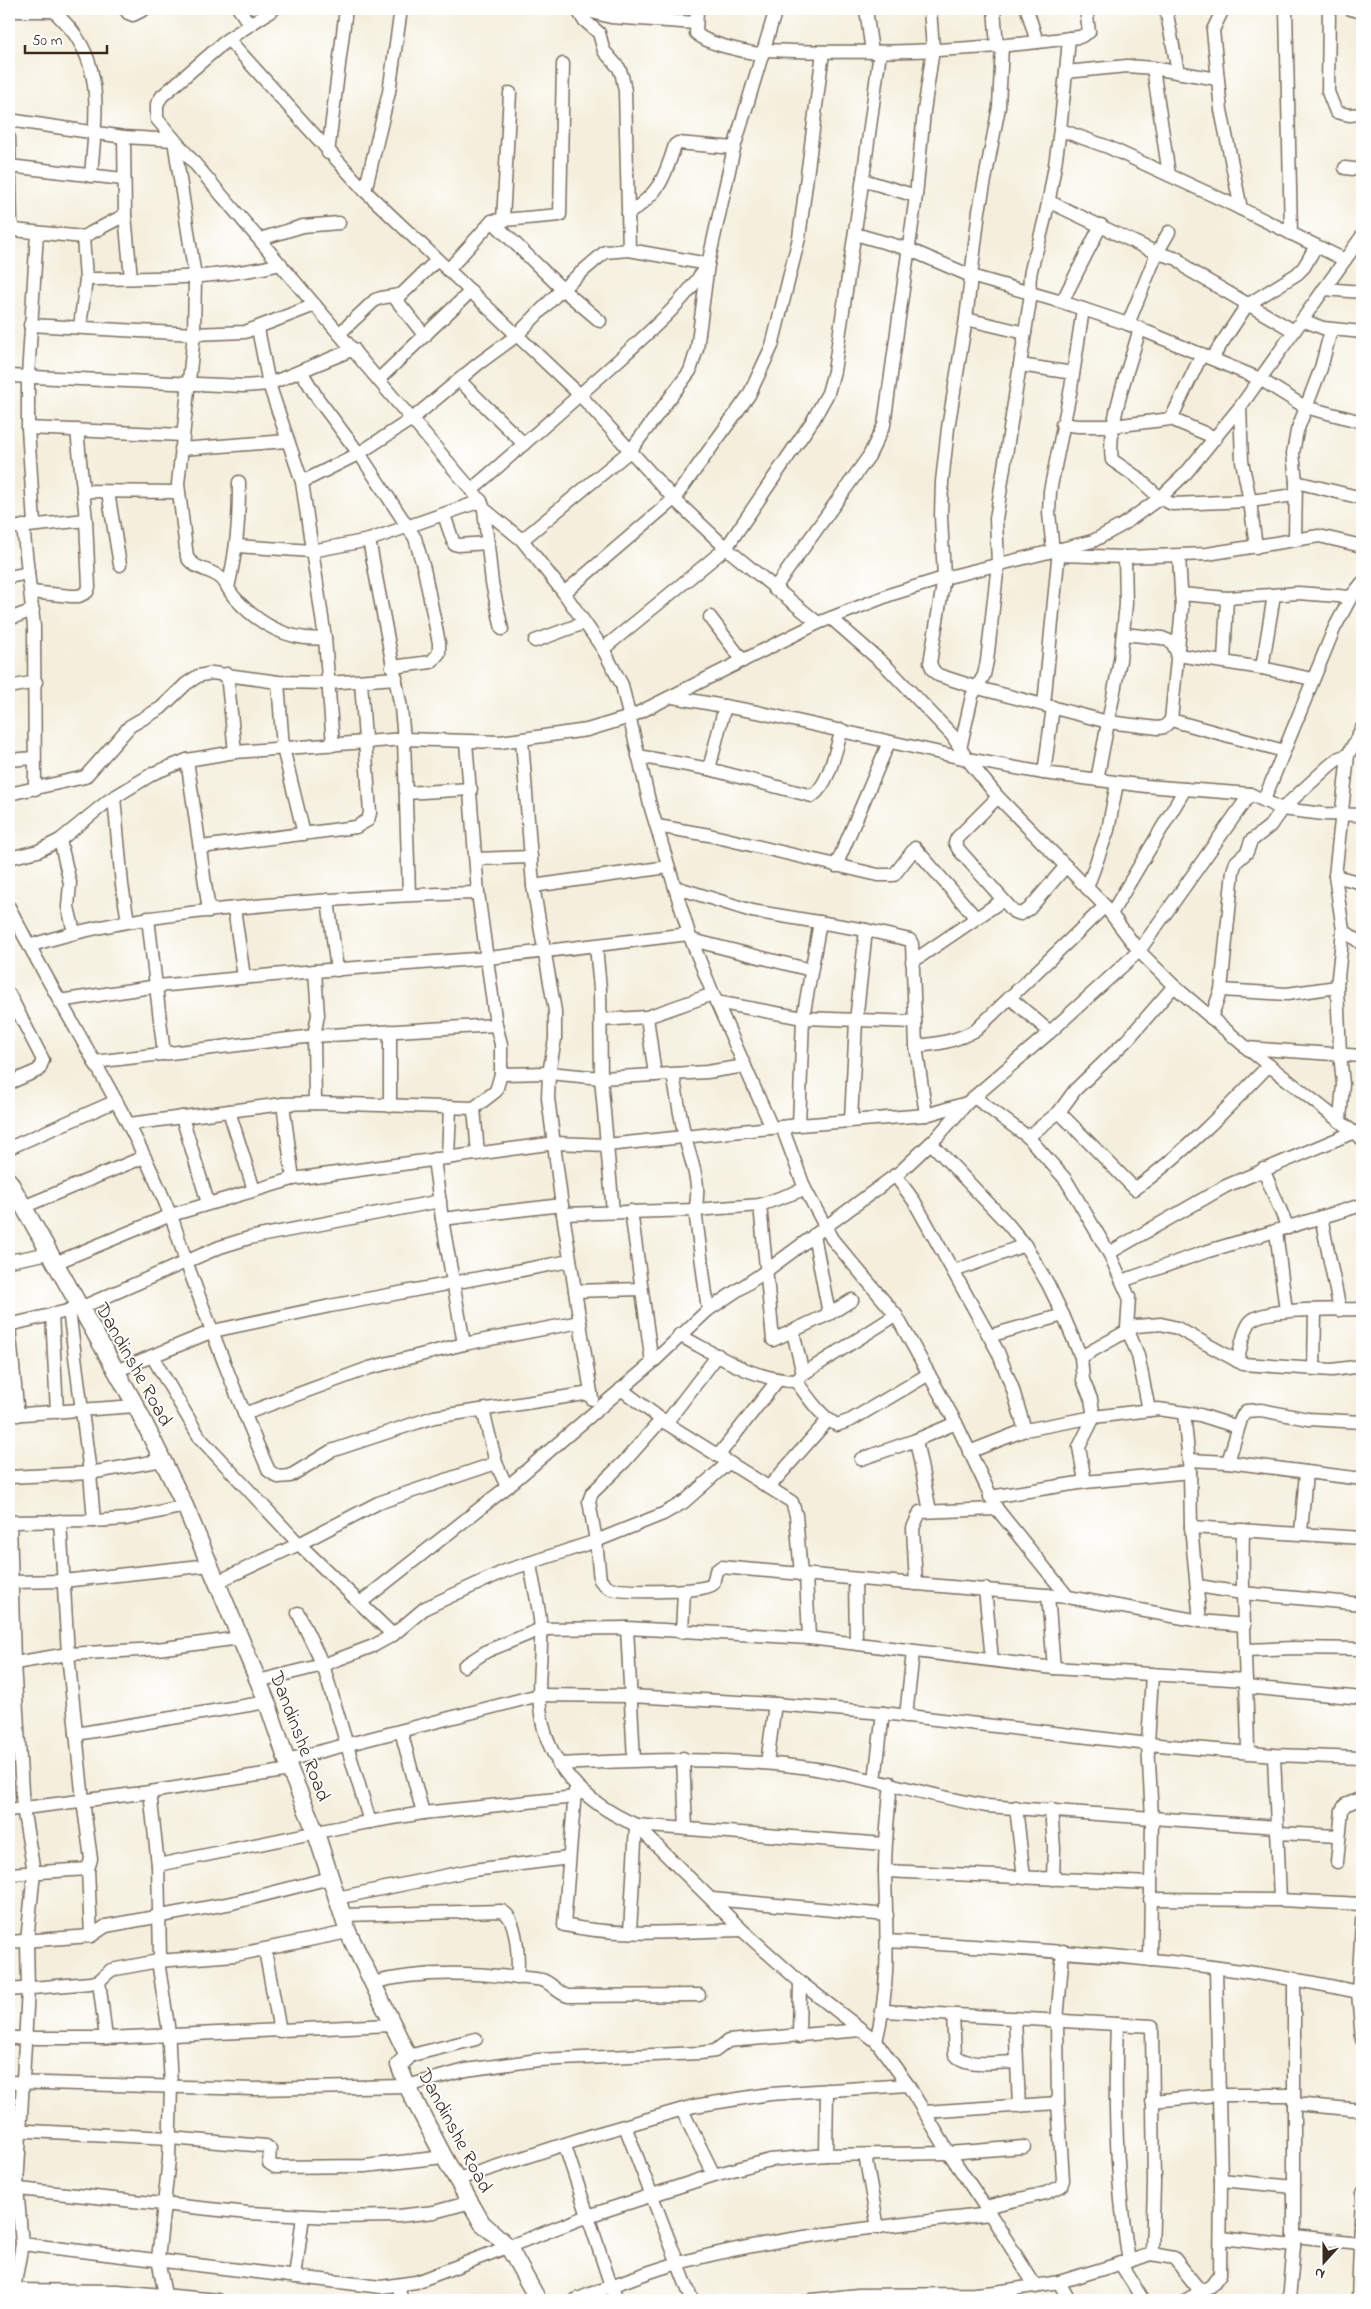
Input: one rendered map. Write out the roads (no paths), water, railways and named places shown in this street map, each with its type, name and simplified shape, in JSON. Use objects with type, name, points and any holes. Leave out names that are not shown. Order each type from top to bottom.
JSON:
[{"type":"street","points":[[125,9],[128,13],[133,14],[144,9]]},
{"type":"street","points":[[239,9],[250,25]]},
{"type":"street","points":[[274,9],[228,39],[162,96],[157,104],[157,119],[315,305],[354,348],[483,505],[522,540],[564,593],[584,624],[603,648],[622,685],[638,756],[668,867],[690,937],[714,998],[745,1066],[777,1128],[805,1189],[825,1228],[896,1315],[956,1423],[997,1510],[1068,1597]]},
{"type":"street","points":[[328,153],[346,9]]},
{"type":"street","points":[[365,191],[389,92],[401,9]]},
{"type":"street","points":[[579,9],[594,14],[626,14],[696,23]]},
{"type":"street","points":[[579,9],[583,19],[599,33],[604,51],[619,68],[622,76],[625,91],[629,250]]},
{"type":"street","points":[[697,9],[696,33],[700,37],[725,46],[762,52],[933,50],[999,46],[1080,37],[1089,32],[1086,9]]},
{"type":"street","points":[[522,540],[631,450],[690,371],[697,349],[708,264],[734,148],[776,9]]},
{"type":"street","points":[[603,648],[726,548],[813,420],[828,393],[834,371],[863,180],[876,52],[866,9]]},
{"type":"street","points":[[774,589],[869,456],[884,425],[916,196],[924,111],[933,50],[930,9]]},
{"type":"street","points":[[994,9],[999,46],[999,103],[979,211],[966,319],[955,375],[942,482],[941,516],[944,578],[930,663],[938,675],[978,688],[1108,722],[1158,728],[1164,727],[1171,720],[1178,655],[1181,594],[1179,556]]},
{"type":"street","points":[[1027,9],[1038,42]]},
{"type":"street","points":[[1166,9],[1178,72]]},
{"type":"street","points":[[1223,9],[1213,30],[1217,79],[1221,110],[1241,209]]},
{"type":"street","points":[[1286,9],[1291,234]]},
{"type":"street","points":[[1329,9],[1328,92],[1336,112],[1348,116],[1362,114]]},
{"type":"street","points":[[1350,9],[1362,12]]},
{"type":"street","points":[[9,11],[53,10],[79,40],[87,58],[96,98],[91,176]]},
{"type":"street","points":[[964,754],[972,696],[984,675],[987,661],[998,564],[996,519],[1031,294],[1029,288],[1032,267],[1050,202],[1061,130],[1069,38]]},
{"type":"street","points":[[228,39],[328,153],[365,191],[580,396],[674,499],[726,548],[818,624]]},
{"type":"street","points":[[564,593],[674,499],[749,395],[772,346],[800,238],[822,52]]},
{"type":"street","points":[[497,220],[560,214],[563,64]]},
{"type":"street","points":[[1066,72],[1127,66],[1153,68],[1217,79]]},
{"type":"street","points":[[1153,68],[1169,175]]},
{"type":"street","points":[[448,270],[497,220],[510,93]]},
{"type":"street","points":[[9,120],[124,137],[174,140]]},
{"type":"street","points":[[1061,130],[1108,147],[1345,260]]},
{"type":"street","points":[[124,137],[123,179],[126,196],[124,215],[132,278]]},
{"type":"street","points":[[9,138],[12,228],[19,231],[83,237],[124,215]]},
{"type":"street","points":[[174,140],[195,277],[194,334],[182,435],[178,492],[189,561],[221,578],[237,600],[268,625],[292,637],[308,640],[325,638]]},
{"type":"street","points":[[628,214],[652,196],[664,180],[675,145],[678,143],[734,148]]},
{"type":"street","points":[[9,166],[123,179]]},
{"type":"street","points":[[1345,168],[1362,170]]},
{"type":"street","points":[[863,180],[916,196]]},
{"type":"street","points":[[1050,202],[1157,253],[1178,259],[1189,270],[1294,331]]},
{"type":"street","points":[[497,220],[562,289],[600,321]]},
{"type":"street","points":[[260,240],[303,226],[339,223]]},
{"type":"street","points":[[1062,302],[1101,225]]},
{"type":"street","points":[[1128,324],[1157,253],[1169,232]]},
{"type":"street","points":[[35,789],[36,682],[28,573],[28,376],[37,233]]},
{"type":"street","points":[[855,234],[908,249],[971,276],[1062,302],[1140,328],[1260,380],[1305,407],[1362,422]]},
{"type":"street","points":[[9,858],[38,851],[60,840],[114,797],[154,773],[187,760],[235,752],[333,746],[404,739],[500,742],[587,730],[630,717],[818,624],[892,594],[944,578],[998,564],[1057,552],[1093,541],[1124,524],[1160,498],[1186,473],[1240,407],[1362,236]]},
{"type":"street","points":[[80,327],[86,278],[83,237]]},
{"type":"street","points":[[1171,418],[1207,356],[1247,305],[1297,274],[1304,267],[1316,246]]},
{"type":"street","points":[[302,482],[358,454],[412,419],[460,381],[478,364],[516,336],[562,289],[605,252],[629,250],[708,264]]},
{"type":"street","points":[[340,333],[375,300],[402,294],[437,260]]},
{"type":"street","points":[[86,278],[195,277],[254,271],[281,264]]},
{"type":"street","points":[[471,490],[580,396],[677,304],[695,284],[708,264]]},
{"type":"street","points":[[1324,290],[1362,292]]},
{"type":"street","points":[[379,379],[471,291]]},
{"type":"street","points":[[394,297],[425,336]]},
{"type":"street","points":[[30,325],[194,334],[245,332],[258,329],[315,305]]},
{"type":"street","points":[[1044,773],[1057,552],[1049,513],[1050,491],[1073,373],[1083,309]]},
{"type":"street","points":[[966,319],[1025,333]]},
{"type":"street","points":[[1302,320],[1331,330],[1362,332]]},
{"type":"street","points":[[1140,328],[1113,426],[1110,452],[1112,460],[1138,478],[1166,503],[1176,505],[1250,501],[1296,495]]},
{"type":"street","points":[[258,329],[269,384],[302,482],[325,638],[333,746]]},
{"type":"street","points":[[1295,539],[1296,482],[1292,453],[1305,407],[1321,368],[1331,330]]},
{"type":"street","points":[[9,376],[244,386],[269,384],[354,348]]},
{"type":"street","points":[[1020,366],[1073,373]]},
{"type":"street","points":[[9,794],[85,777],[130,726],[161,708],[186,684],[198,676],[212,672],[278,682],[328,684],[361,681],[431,662],[439,653],[439,643],[424,569],[415,538],[358,454],[328,414],[301,371]]},
{"type":"street","points":[[460,381],[524,444]]},
{"type":"street","points":[[1240,407],[1242,461],[1256,547]]},
{"type":"street","points":[[1062,424],[1113,426],[1171,418],[1216,438]]},
{"type":"street","points":[[28,428],[182,435]]},
{"type":"street","points":[[30,592],[79,596],[87,592],[90,575],[77,430]]},
{"type":"street","points":[[181,449],[287,441]]},
{"type":"street","points":[[228,588],[240,524],[239,482]]},
{"type":"street","points":[[1296,482],[1362,498]]},
{"type":"street","points":[[83,491],[178,492]]},
{"type":"street","points":[[108,492],[120,566]]},
{"type":"street","points":[[237,546],[312,551],[369,540],[444,514],[483,505]]},
{"type":"street","points":[[483,505],[492,583],[502,629]]},
{"type":"street","points":[[444,514],[454,544],[488,543]]},
{"type":"street","points":[[9,528],[86,520]]},
{"type":"street","points":[[1057,552],[1125,557],[1179,556],[1256,547],[1319,536],[1362,546]]},
{"type":"street","points":[[369,540],[394,673],[404,739],[409,894]]},
{"type":"street","points":[[1097,780],[1120,660],[1126,604],[1125,557]]},
{"type":"street","points":[[9,577],[28,573]]},
{"type":"street","points":[[1264,800],[1334,629],[1351,597],[1362,583]]},
{"type":"street","points":[[1181,594],[1227,598],[1319,593],[1351,597]]},
{"type":"street","points":[[1262,668],[1274,595]]},
{"type":"street","points":[[1224,662],[1227,598]]},
{"type":"street","points":[[9,619],[32,610]]},
{"type":"street","points":[[710,617],[743,661]]},
{"type":"street","points":[[831,618],[886,666],[952,735],[964,754],[998,797],[1108,910],[1139,952],[1211,1018],[1358,1136],[1263,1169],[1213,1193],[1109,1253]]},
{"type":"street","points":[[535,641],[584,624]]},
{"type":"street","points":[[1123,634],[1162,638],[1172,642],[1178,655]]},
{"type":"street","points":[[1178,655],[1262,668],[1312,680]]},
{"type":"street","points":[[227,674],[235,752]]},
{"type":"street","points":[[201,847],[356,827],[368,820],[370,813],[361,681]]},
{"type":"street","points":[[9,688],[36,682]]},
{"type":"street","points":[[278,682],[283,748],[304,834]]},
{"type":"street","points":[[673,697],[842,730],[889,742],[964,754],[1044,773],[1117,783],[1250,794],[1282,809],[1362,815]]},
{"type":"street","points":[[709,769],[725,706]]},
{"type":"street","points":[[1171,720],[1284,751]]},
{"type":"street","points":[[1340,1120],[1343,1084],[1337,987],[1343,930],[1336,876],[1348,755],[1362,728]]},
{"type":"street","points":[[638,756],[709,769],[812,796],[819,791],[825,780],[842,730]]},
{"type":"street","points":[[522,740],[533,886],[555,1018],[555,1039],[549,1074],[548,1098],[562,1209],[595,1412]]},
{"type":"street","points":[[129,1124],[283,1104],[315,1103],[474,1108],[496,1091],[501,1074],[501,1044],[496,1025],[478,893],[466,742]]},
{"type":"street","points":[[836,866],[889,742]]},
{"type":"street","points":[[1211,1018],[1221,990],[1236,862],[1247,852],[1251,841],[1270,826],[1282,809],[1329,766],[1348,755]]},
{"type":"street","points":[[9,760],[34,758]]},
{"type":"street","points":[[187,760],[209,911]]},
{"type":"street","points":[[1087,888],[1108,830],[1117,783]]},
{"type":"street","points":[[406,793],[471,789]]},
{"type":"street","points":[[916,1046],[940,1044],[960,1039],[976,1030],[1009,997],[1108,910],[1185,789]]},
{"type":"street","points":[[360,1603],[507,1488],[652,1363],[679,1335],[708,1310],[825,1228],[895,1175],[931,1143],[971,1100],[1139,952],[1250,794]]},
{"type":"street","points":[[114,797],[122,885],[128,921]]},
{"type":"street","points":[[998,797],[956,838],[955,843],[959,850],[1014,912],[1024,913],[1066,866]]},
{"type":"street","points":[[657,826],[709,834],[836,866],[891,876],[898,872],[915,848],[976,918]]},
{"type":"street","points":[[60,840],[70,883],[68,908],[74,932]]},
{"type":"street","points":[[476,859],[531,857]]},
{"type":"street","points":[[533,886],[668,867]]},
{"type":"street","points":[[1336,876],[1362,883]]},
{"type":"street","points":[[675,887],[752,911],[866,930],[910,940],[912,944],[916,1046],[926,1115]]},
{"type":"street","points":[[29,946],[74,932],[148,918],[328,900],[409,894],[478,893]]},
{"type":"street","points":[[328,900],[337,970]]},
{"type":"street","points":[[912,962],[1003,900]]},
{"type":"street","points":[[9,907],[59,1001],[129,1124],[171,1215],[186,1262],[244,1414],[269,1472],[284,1478],[343,1446],[434,1417],[591,1393]]},
{"type":"street","points":[[234,908],[244,977]]},
{"type":"street","points":[[148,918],[158,986],[164,1054]]},
{"type":"street","points":[[799,1125],[803,1018],[820,922]]},
{"type":"street","points":[[852,1120],[856,1021],[866,930]]},
{"type":"street","points":[[1343,930],[1362,944]]},
{"type":"street","points":[[59,1001],[158,986],[244,977],[488,958],[690,937],[811,970]]},
{"type":"street","points":[[596,946],[601,1078],[613,1212]]},
{"type":"street","points":[[315,971],[318,1015],[314,1036],[315,1103]]},
{"type":"street","points":[[1028,1137],[1058,1112],[1075,1090],[1128,1039],[1174,986]]},
{"type":"street","points":[[1221,990],[1287,994],[1337,987]]},
{"type":"street","points":[[9,994],[43,1060],[39,1070],[9,1082]]},
{"type":"street","points":[[1009,997],[1050,1032]]},
{"type":"street","points":[[600,1020],[647,1017],[714,998],[803,1018],[915,1022]]},
{"type":"street","points":[[647,1017],[656,1076]]},
{"type":"street","points":[[94,1062],[314,1036],[496,1025]]},
{"type":"street","points":[[390,1031],[390,1106]]},
{"type":"street","points":[[1247,1048],[1362,1056]]},
{"type":"street","points":[[1058,1112],[1135,1189],[1166,1165],[1221,1116],[1269,1065]]},
{"type":"street","points":[[501,1074],[549,1074],[601,1078],[673,1075],[745,1066]]},
{"type":"street","points":[[673,1075],[685,1138],[698,1184],[695,1210],[708,1310]]},
{"type":"street","points":[[9,1261],[52,1258],[171,1215],[293,1179],[555,1143],[607,1145],[852,1120],[926,1115],[971,1100]]},
{"type":"street","points":[[971,1100],[1028,1137],[1066,1180],[1109,1253],[1129,1297],[1128,1330],[1138,1355],[1149,1410]]},
{"type":"street","points":[[9,1148],[116,1101]]},
{"type":"street","points":[[283,1104],[293,1179]]},
{"type":"street","points":[[448,1158],[450,1107]]},
{"type":"street","points":[[474,1108],[478,1154]]},
{"type":"street","points":[[229,1111],[254,1190]]},
{"type":"street","points":[[182,1117],[208,1203]]},
{"type":"street","points":[[931,1143],[1007,1223],[1025,1245],[1048,1284],[1063,1315],[1081,1357],[1083,1380],[1091,1399],[1094,1417],[1079,1447],[1085,1482]]},
{"type":"street","points":[[23,1207],[144,1157]]},
{"type":"street","points":[[434,1159],[442,1219],[455,1282],[464,1344]]},
{"type":"street","points":[[1263,1169],[1288,1228]]},
{"type":"street","points":[[895,1175],[914,1201],[998,1352],[1012,1387],[1025,1430]]},
{"type":"street","name":"Dandinshe Road","points":[[10,1186],[52,1258],[75,1309],[116,1371],[136,1406],[185,1506],[267,1702],[288,1765],[316,1834],[348,1932],[391,2025],[408,2056],[399,2065],[407,2086],[444,2158],[482,2223],[508,2246],[538,2300]]},
{"type":"street","points":[[442,1219],[562,1209],[613,1212],[695,1210],[760,1205],[805,1189]]},
{"type":"street","points":[[136,1406],[13,1415],[9,1326],[75,1309],[220,1247],[249,1238],[440,1201]]},
{"type":"street","points":[[760,1205],[771,1339],[776,1340],[793,1332],[852,1300]]},
{"type":"street","points":[[1122,1281],[1183,1259],[1362,1205]]},
{"type":"street","points":[[630,1211],[652,1363]]},
{"type":"street","points":[[1321,1217],[1340,1310]]},
{"type":"street","points":[[1276,1231],[1286,1311]]},
{"type":"street","points":[[814,1236],[829,1314]]},
{"type":"street","points":[[954,1272],[1025,1245]]},
{"type":"street","points":[[116,1371],[213,1331],[330,1306],[570,1261]]},
{"type":"street","points":[[575,1291],[641,1289]]},
{"type":"street","points":[[75,1309],[82,1411],[94,1521]]},
{"type":"street","points":[[1237,1361],[1250,1322],[1258,1315],[1286,1311],[1362,1309]]},
{"type":"street","points":[[1314,1368],[1315,1311]]},
{"type":"street","points":[[52,1314],[57,1412]]},
{"type":"street","points":[[679,1335],[755,1374],[777,1380],[799,1377],[896,1315]]},
{"type":"street","points":[[989,1336],[1063,1315]]},
{"type":"street","points":[[244,1414],[369,1368],[464,1344],[580,1322]]},
{"type":"street","points":[[1081,1357],[1128,1330],[1148,1324],[1161,1324],[1177,1328],[1237,1361],[1256,1366],[1332,1370],[1362,1366]]},
{"type":"street","points":[[793,1332],[799,1377],[828,1420],[836,1425],[843,1424],[929,1374]]},
{"type":"street","points":[[718,1355],[664,1421],[592,1493],[589,1509],[596,1541],[598,1573],[600,1580],[605,1585],[619,1589],[684,1591],[711,1587],[716,1571],[721,1567],[1068,1597],[1200,1621],[1245,1625]]},
{"type":"street","points":[[152,1356],[200,1438],[299,1544],[393,1635]]},
{"type":"street","points":[[258,1681],[323,1664],[373,1646],[393,1635],[425,1608],[505,1571],[596,1541],[663,1514],[684,1502],[723,1459],[777,1380]]},
{"type":"street","points":[[621,1389],[664,1421],[787,1498],[794,1506],[804,1575],[809,1638]]},
{"type":"street","points":[[969,1452],[1025,1430],[1094,1417],[1158,1409],[1200,1415],[1238,1427]]},
{"type":"street","points":[[1228,1462],[1238,1427],[1246,1411],[1253,1409],[1308,1419],[1362,1422]]},
{"type":"street","points":[[483,1410],[496,1463],[507,1488]]},
{"type":"street","points":[[1184,1413],[1190,1466],[1191,1527],[1200,1621]]},
{"type":"street","points":[[769,1487],[828,1420]]},
{"type":"street","points":[[861,1459],[916,1440],[956,1423]]},
{"type":"street","points":[[916,1440],[930,1511]]},
{"type":"street","points":[[9,1478],[90,1473],[163,1460]]},
{"type":"street","points":[[990,1497],[1190,1466],[1228,1462],[1362,1479]]},
{"type":"street","points":[[217,1582],[299,1544],[378,1503],[496,1463]]},
{"type":"street","points":[[1301,1533],[1306,1472]]},
{"type":"street","points":[[185,1506],[126,1518],[94,1521],[9,1522],[13,1582],[12,1664],[23,1808],[34,1872],[27,1941],[28,1988],[24,2038],[15,2083],[13,2188],[22,2244],[11,2293],[118,2291],[165,2298],[218,2300]]},
{"type":"street","points":[[916,1584],[913,1528],[920,1512],[997,1510]]},
{"type":"street","points":[[60,1521],[68,1654],[91,1859],[88,1869],[91,1936]]},
{"type":"street","points":[[1191,1527],[1362,1538]]},
{"type":"street","points":[[1243,1530],[1242,1593],[1246,1650],[1248,1753]]},
{"type":"street","points":[[530,1563],[541,1630],[539,1695],[542,1726],[558,1764],[592,1800],[611,1814],[636,1825],[885,1844]]},
{"type":"street","points":[[13,1582],[63,1581],[210,1564]]},
{"type":"street","points":[[855,1579],[856,1642]]},
{"type":"street","points":[[1198,1586],[1242,1593],[1362,1604]]},
{"type":"street","points":[[984,1589],[992,1660]]},
{"type":"street","points":[[682,1632],[684,1591]]},
{"type":"street","points":[[1048,1595],[1054,1668]]},
{"type":"street","points":[[298,1613],[323,1664],[345,1744],[370,1822]]},
{"type":"street","points":[[627,1628],[634,1760]]},
{"type":"street","points":[[464,1666],[486,1651],[541,1630],[627,1628],[856,1642],[913,1652],[1054,1668],[1152,1674],[1362,1698]]},
{"type":"street","points":[[12,1664],[68,1654],[157,1649],[240,1638]]},
{"type":"street","points":[[1246,1650],[1310,1647],[1362,1649]]},
{"type":"street","points":[[906,1716],[913,1652]]},
{"type":"street","points":[[1150,1960],[1152,1818],[1148,1744],[1152,1674]]},
{"type":"street","points":[[9,1810],[150,1792],[288,1765],[345,1744],[539,1695],[630,1696],[775,1704],[883,1713],[1148,1744],[1274,1755],[1362,1758]]},
{"type":"street","points":[[76,1734],[267,1702]]},
{"type":"street","points":[[767,1763],[775,1704]]},
{"type":"street","points":[[875,1780],[883,1713]]},
{"type":"street","points":[[401,1731],[423,1813]]},
{"type":"street","points":[[1274,1755],[1280,1900]]},
{"type":"street","points":[[558,1764],[683,1758],[767,1763],[816,1769],[875,1780],[958,1801],[987,1806],[1052,1809],[1340,1836]]},
{"type":"street","points":[[683,1758],[686,1829]]},
{"type":"street","points":[[574,1782],[575,1798],[564,1925],[583,1929],[630,1932],[742,1930]]},
{"type":"street","points":[[876,2042],[884,2011],[888,1941],[885,1844],[891,1784]]},
{"type":"street","points":[[150,1792],[158,1865],[160,1957],[158,1962],[168,2026],[171,2088],[170,2138],[158,2260],[165,2298]]},
{"type":"street","points":[[158,1865],[423,1813],[575,1798]]},
{"type":"street","points":[[1337,1862],[1342,1810],[1345,1805],[1362,1798]]},
{"type":"street","points":[[1016,1807],[1024,1878]]},
{"type":"street","points":[[1052,1809],[1053,1879]]},
{"type":"street","points":[[636,1825],[742,1930],[800,1982],[876,2042],[908,2085],[949,2153],[988,2210],[1036,2287]]},
{"type":"street","points":[[630,1932],[636,1825]]},
{"type":"street","points":[[337,1898],[473,1870],[569,1858]]},
{"type":"street","points":[[9,1874],[88,1869]]},
{"type":"street","points":[[885,1871],[1150,1883]]},
{"type":"street","points":[[9,1942],[91,1936],[106,1926],[232,1903],[330,1878]]},
{"type":"street","points":[[712,1899],[887,1915]]},
{"type":"street","points":[[1150,1899],[1280,1900],[1362,1904]]},
{"type":"street","points":[[343,1915],[502,1911],[510,1917],[517,1947],[517,1978]]},
{"type":"street","points":[[1362,1921],[1358,1992],[1362,2040]]},
{"type":"street","points":[[9,1990],[99,1981],[110,1970],[158,1962],[235,1955],[348,1932]]},
{"type":"street","points":[[888,1941],[1063,1951],[1150,1960],[1294,1978],[1358,1992]]},
{"type":"street","points":[[265,1950],[280,2031]]},
{"type":"street","points":[[575,2300],[676,2264],[748,2246],[811,2235],[878,2228],[988,2210],[1061,2186],[1063,2180],[1058,2103],[1057,2021],[1063,1951]]},
{"type":"street","points":[[1186,2300],[1202,2296],[1220,2274],[1216,1968]]},
{"type":"street","points":[[372,1983],[398,1976],[476,1973],[545,1981],[560,1994],[568,1996],[699,1995]]},
{"type":"street","points":[[1289,2300],[1294,2241],[1294,1978]]},
{"type":"street","points":[[99,1981],[106,2038]]},
{"type":"street","points":[[799,2037],[800,1982]]},
{"type":"street","points":[[884,2011],[1152,2026],[1154,2184],[1152,2254]]},
{"type":"street","points":[[953,2016],[955,2054],[958,2058],[968,2062],[1016,2062]]},
{"type":"street","points":[[1015,2018],[1019,2106]]},
{"type":"street","points":[[1117,2024],[1118,2124],[1124,2262],[1143,2300]]},
{"type":"street","points":[[9,2038],[106,2038],[391,2025]]},
{"type":"street","points":[[15,2083],[254,2089],[407,2086],[466,2070],[538,2060],[700,2053],[715,2051],[728,2041],[799,2037],[861,2030]]},
{"type":"street","points":[[408,2056],[476,2039]]},
{"type":"street","points":[[458,2179],[682,2110],[770,2094],[908,2085]]},
{"type":"street","points":[[826,2156],[827,2090]]},
{"type":"street","points":[[1152,2101],[1218,2095],[1294,2100],[1362,2110]]},
{"type":"street","points":[[924,2112],[1058,2103]]},
{"type":"street","points":[[682,2110],[714,2175]]},
{"type":"street","points":[[625,2126],[676,2264],[692,2300]]},
{"type":"street","points":[[14,2130],[170,2138],[266,2146],[270,2150],[270,2164],[275,2166],[365,2166],[444,2158]]},
{"type":"street","points":[[565,2146],[611,2286],[618,2300]]},
{"type":"street","points":[[22,2244],[381,2287],[399,2286],[416,2282],[588,2216],[714,2175],[770,2160],[826,2156],[949,2153],[1024,2147]]},
{"type":"street","points":[[865,2155],[878,2228]]},
{"type":"street","points":[[1220,2180],[1294,2187]]},
{"type":"street","points":[[13,2188],[164,2205],[303,2216],[398,2216],[434,2212],[471,2202]]},
{"type":"street","points":[[1360,2292],[1362,2193]]},
{"type":"street","points":[[296,2277],[303,2216]]},
{"type":"street","points":[[1221,2238],[1360,2243]]},
{"type":"street","points":[[812,2300],[858,2294],[974,2294],[1036,2287],[1152,2254],[1174,2258],[1202,2296]]},
{"type":"street","points":[[1059,2282],[1069,2300]]},
{"type":"street","points":[[399,2286],[401,2300]]}]
